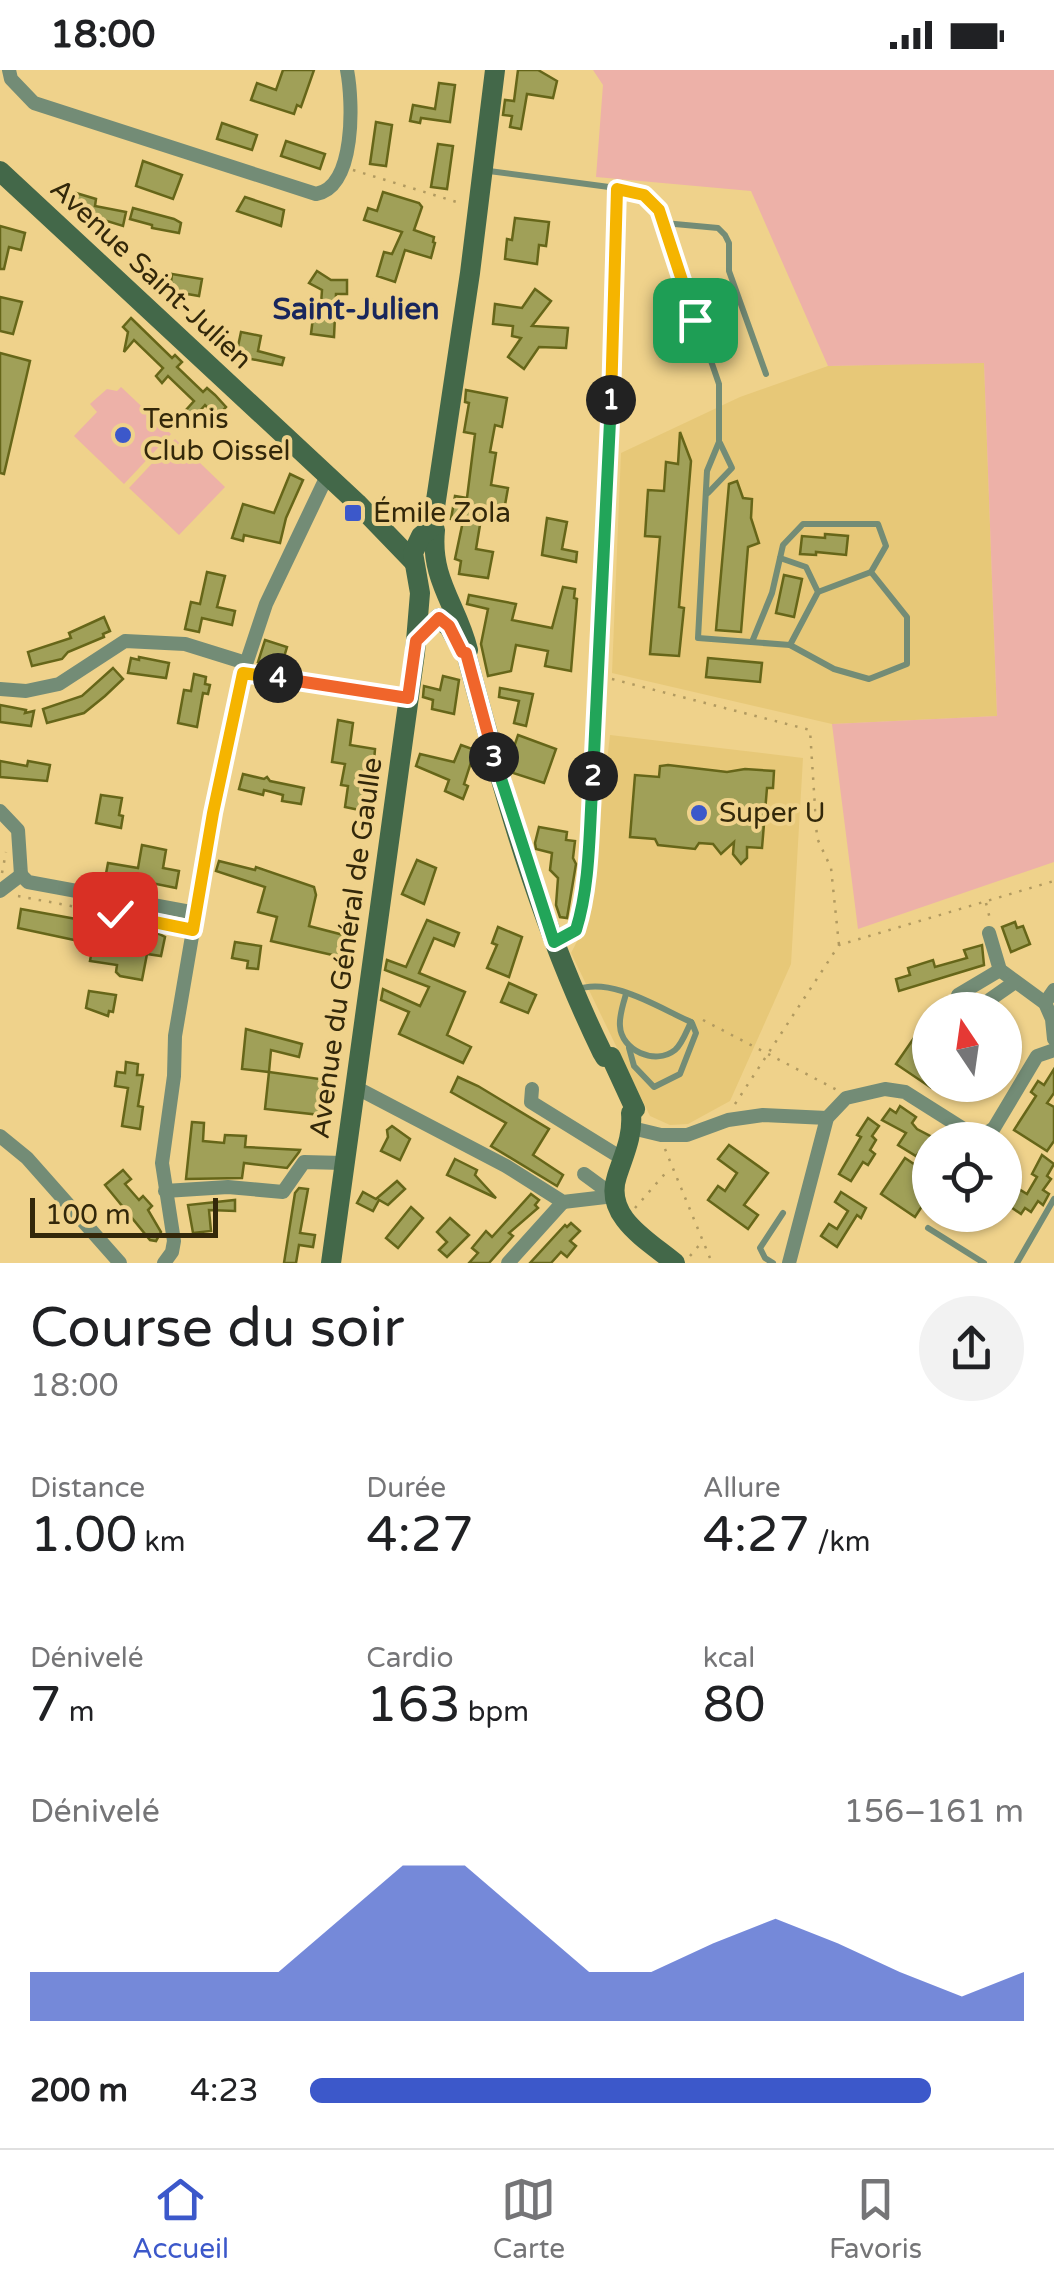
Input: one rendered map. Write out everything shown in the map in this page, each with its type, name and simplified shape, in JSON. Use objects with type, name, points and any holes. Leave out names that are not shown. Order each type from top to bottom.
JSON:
[{"type":"main road","name":"Avenue du Général de Gaulle","points":[[331,1263],[416,641],[419,579],[495,70]]},
{"type":"main road","name":"Avenue Saint-Julien","points":[[0,171],[396,540],[424,544]]},
{"type":"main road","name":"Avenue du Général de Gaulle","points":[[424,544],[437,576],[441,614],[464,634],[515,828],[554,942],[572,991],[603,1054],[601,1061],[632,1120]]},
{"type":"main road","points":[[419,604],[425,614],[441,614]]},
{"type":"main road","points":[[416,641],[441,614]]},
{"type":"main road","points":[[632,1120],[614,1196],[624,1220],[680,1262]]},
{"type":"street","points":[[8,70],[11,79],[34,102],[316,194],[328,192],[342,167],[351,116],[347,70]]},
{"type":"street","points":[[554,942],[576,930],[587,865],[610,424]]},
{"type":"street","points":[[164,1263],[174,1242],[162,1162],[174,1076],[175,1036],[244,668],[266,604],[327,476]]},
{"type":"street","points":[[0,689],[26,691],[59,684],[125,641],[185,644],[244,668],[408,698]]},
{"type":"street","points":[[0,811],[18,830],[21,875],[28,882],[196,914]]},
{"type":"street","points":[[2,885],[21,875]]},
{"type":"street","points":[[989,933],[1000,970],[1015,982],[1050,997],[1054,1039]]},
{"type":"street","points":[[963,992],[1000,970]]},
{"type":"street","points":[[999,992],[1015,982]]},
{"type":"street","points":[[788,1263],[827,1118],[846,1098],[885,1089],[905,1092],[973,1135],[984,1135],[994,1128],[1037,1056],[1054,1050]]},
{"type":"street","points":[[355,1088],[506,1166],[563,1202],[614,1196]]},
{"type":"street","points":[[532,1089],[531,1102],[623,1160]]},
{"type":"street","points":[[632,1120],[662,1136],[687,1135],[728,1120],[763,1115],[827,1118]]},
{"type":"street","points":[[0,1136],[28,1158],[120,1263]]},
{"type":"street","points":[[165,1191],[228,1187],[283,1192],[304,1162],[344,1163]]},
{"type":"street","points":[[584,1174],[614,1196]]},
{"type":"street","points":[[508,1263],[563,1202]]},
{"type":"lane","points":[[482,171],[617,189],[644,195],[659,210],[719,384],[720,442],[708,471],[698,638],[790,645],[834,669],[869,679],[907,664],[907,616],[871,572]]},
{"type":"lane","points":[[664,223],[718,228],[725,235],[729,243],[729,270],[766,374]]},
{"type":"lane","points":[[707,494],[732,468],[720,442]]},
{"type":"lane","points":[[752,642],[772,593],[782,546],[803,524],[878,524],[886,546],[871,572],[818,592],[790,645]]},
{"type":"lane","points":[[780,558],[806,567],[818,592]]},
{"type":"lane","points":[[572,991],[590,985],[611,988],[695,1020]]},
{"type":"lane","points":[[626,994],[619,1024],[634,1066],[654,1088],[680,1074],[696,1033],[695,1020]]},
{"type":"lane","points":[[625,1041],[639,1054],[657,1057],[676,1050],[695,1020]]},
{"type":"lane","points":[[603,1054],[625,1041]]},
{"type":"lane","points":[[1017,1263],[1054,1200]]},
{"type":"lane","points":[[773,1263],[760,1248],[783,1213]]},
{"type":"lane","points":[[934,1232],[984,1263]]},
{"type":"path","points":[[342,167],[465,205]]},
{"type":"path","points":[[610,424],[617,189]]},
{"type":"path","points":[[599,675],[810,730],[817,838],[830,868],[839,945],[728,1120]]},
{"type":"path","points":[[5,854],[2,885],[12,895],[193,930]]},
{"type":"path","points":[[839,945],[1054,881]]},
{"type":"path","points":[[985,901],[989,933]]},
{"type":"path","points":[[695,1020],[834,1087],[846,1098]]},
{"type":"path","points":[[662,1143],[712,1263]]},
{"type":"path","points":[[624,1220],[671,1167]]},
{"type":"path","points":[[680,1262],[703,1241]]},
{"type":"shaded area","points":[[593,70],[1054,70],[1054,862],[858,929],[832,724],[997,716],[984,363],[828,366],[751,191],[596,177],[603,85]]},
{"type":"shaded area","points":[[984,362],[997,716],[832,724],[612,673],[621,453],[740,397],[828,366]]},
{"type":"shaded area","name":"Tennis Club Oissel","points":[[121,387],[171,434],[124,484],[74,436],[97,412],[90,404],[107,389],[117,391]]},
{"type":"shaded area","points":[[175,439],[225,487],[179,535],[129,488]]},
{"type":"shaded area","points":[[610,735],[803,758],[791,964],[730,1101],[688,1124],[670,1125],[650,1116],[571,953],[589,918]]},
{"type":"building","points":[[283,70],[314,70],[301,107],[297,105],[294,114],[251,100],[257,83],[276,90]]},
{"type":"building","points":[[518,70],[538,70],[557,81],[553,98],[527,94],[521,129],[510,127],[512,116],[503,115],[505,100],[514,101]]},
{"type":"building","points":[[439,83],[455,85],[450,122],[421,118],[420,123],[410,121],[413,105],[435,109]]},
{"type":"building","points":[[376,122],[392,125],[386,166],[370,164]]},
{"type":"building","points":[[222,123],[257,135],[252,150],[217,139]]},
{"type":"building","points":[[286,141],[325,154],[320,169],[281,156]]},
{"type":"building","points":[[438,144],[453,146],[447,189],[431,187]]},
{"type":"building","points":[[143,161],[182,175],[173,199],[136,186]]},
{"type":"building","points":[[383,192],[419,203],[422,207],[414,230],[434,237],[435,243],[431,258],[405,250],[395,282],[377,276],[384,252],[392,254],[402,232],[364,220],[368,208],[377,211]]},
{"type":"building","points":[[76,193],[96,199],[95,206],[126,212],[123,226],[71,210]]},
{"type":"building","points":[[245,197],[284,210],[281,226],[237,211]]},
{"type":"building","points":[[133,208],[174,219],[181,223],[179,233],[130,219]]},
{"type":"building","points":[[515,218],[549,222],[546,246],[539,245],[537,264],[505,259]]},
{"type":"building","points":[[0,226],[25,233],[21,250],[9,247],[4,269],[0,269]]},
{"type":"building","points":[[317,271],[331,280],[347,280],[347,294],[336,294],[334,337],[311,334],[313,317],[320,318],[322,290],[309,283]]},
{"type":"building","points":[[172,274],[202,279],[199,296],[170,291]]},
{"type":"building","points":[[535,289],[551,301],[532,326],[568,328],[566,348],[539,347],[524,369],[508,357],[521,338],[512,336],[513,326],[493,324],[495,304],[522,308]]},
{"type":"building","points":[[0,297],[22,302],[13,334],[0,331]]},
{"type":"building","points":[[131,318],[172,358],[175,355],[182,362],[177,367],[203,392],[207,388],[226,407],[217,417],[205,405],[194,418],[186,410],[194,401],[168,376],[162,383],[156,376],[163,368],[134,340],[124,352],[128,332],[123,327]]},
{"type":"building","points":[[241,332],[261,336],[258,351],[284,358],[282,365],[236,356]]},
{"type":"building","points":[[0,353],[30,361],[4,474],[0,473]]},
{"type":"building","points":[[466,390],[507,398],[502,427],[495,425],[490,452],[496,453],[491,485],[508,488],[502,522],[481,519],[476,549],[493,552],[488,578],[459,574],[461,561],[455,559],[463,521],[451,519],[455,496],[467,498],[475,434],[464,432],[469,403],[465,402]]},
{"type":"building","points":[[680,432],[691,461],[679,607],[684,608],[679,656],[650,654],[660,537],[645,536],[648,490],[664,491],[666,462],[678,464]]},
{"type":"building","points":[[290,474],[303,480],[280,543],[244,535],[243,541],[232,538],[243,504],[274,513]]},
{"type":"building","points":[[737,481],[743,498],[752,499],[751,518],[759,543],[748,547],[741,632],[716,630],[729,484]]},
{"type":"building","points":[[547,518],[567,522],[562,549],[577,552],[576,562],[542,555]]},
{"type":"building","points":[[825,534],[848,536],[846,555],[800,554],[802,536],[825,538]]},
{"type":"building","points":[[207,572],[225,576],[217,607],[235,611],[232,625],[202,618],[199,632],[185,629],[191,602],[200,604]]},
{"type":"building","points":[[784,575],[802,579],[794,617],[776,613]]},
{"type":"building","points":[[563,587],[575,589],[577,599],[571,671],[545,666],[548,651],[516,645],[511,671],[488,676],[481,644],[488,609],[467,604],[469,595],[516,604],[512,620],[552,628]]},
{"type":"building","points":[[104,617],[110,631],[104,637],[68,652],[62,659],[32,666],[28,652],[71,638],[69,633]]},
{"type":"building","points":[[265,640],[287,647],[281,667],[258,662]]},
{"type":"building","points":[[131,658],[169,663],[166,678],[128,673]]},
{"type":"building","points":[[708,658],[762,663],[760,682],[706,677]]},
{"type":"building","points":[[113,668],[123,679],[105,696],[84,713],[47,723],[43,709],[82,696]]},
{"type":"building","points":[[194,674],[206,677],[205,684],[210,685],[208,694],[203,693],[197,727],[178,723],[184,690],[191,691]]},
{"type":"building","points":[[443,676],[459,680],[454,714],[432,709],[433,700],[423,697],[424,686],[440,690]]},
{"type":"building","points":[[500,688],[533,694],[526,726],[514,723],[519,701],[499,697]]},
{"type":"building","points":[[0,705],[26,710],[25,713],[34,711],[31,726],[0,722]]},
{"type":"building","points":[[338,720],[353,723],[350,745],[375,749],[374,761],[366,760],[362,788],[368,789],[364,811],[345,807],[348,786],[341,785],[345,764],[332,762]]},
{"type":"building","points":[[518,735],[556,749],[544,783],[513,773],[516,754],[512,753]]},
{"type":"building","points":[[461,745],[475,750],[463,799],[445,791],[449,780],[416,766],[420,754],[454,762]]},
{"type":"building","points":[[0,761],[50,765],[47,781],[0,777]]},
{"type":"building","name":"Super U","points":[[660,766],[727,772],[774,771],[773,788],[767,788],[762,848],[747,847],[747,858],[741,864],[733,854],[734,842],[721,854],[713,844],[699,843],[695,849],[630,837],[635,775],[659,777]]},
{"type":"building","points":[[243,774],[304,788],[301,804],[282,801],[283,795],[264,790],[263,795],[239,789]]},
{"type":"building","points":[[101,795],[122,798],[121,828],[96,823]]},
{"type":"building","points":[[539,827],[567,832],[566,840],[575,841],[576,864],[567,918],[560,917],[556,905],[558,878],[550,870],[552,853],[536,849]]},
{"type":"building","points":[[142,845],[166,850],[163,868],[179,871],[176,888],[127,878],[127,882],[105,879],[108,863],[138,868]]},
{"type":"building","points":[[417,860],[436,868],[424,904],[402,894]]},
{"type":"building","points":[[219,861],[255,870],[256,867],[314,887],[316,895],[309,926],[355,938],[350,959],[271,941],[277,917],[258,912],[265,887],[216,871]]},
{"type":"building","points":[[21,909],[159,934],[165,937],[161,956],[147,954],[142,980],[120,976],[117,965],[90,961],[93,944],[18,928]]},
{"type":"building","points":[[427,920],[459,933],[454,946],[434,938],[419,973],[465,992],[447,1035],[471,1047],[463,1063],[399,1034],[409,1012],[381,1000],[383,989],[420,1006],[429,987],[385,970],[387,960],[406,967]]},
{"type":"building","points":[[1015,922],[1017,928],[1023,926],[1030,944],[1011,952],[1002,927]]},
{"type":"building","points":[[498,927],[522,937],[509,977],[487,968],[497,945],[492,943]]},
{"type":"building","points":[[235,942],[261,946],[258,969],[247,968],[248,961],[232,958]]},
{"type":"building","points":[[982,945],[984,965],[899,991],[896,979],[910,975],[908,968],[933,960],[935,967],[967,958],[964,950]]},
{"type":"building","points":[[509,983],[536,995],[528,1013],[501,1002]]},
{"type":"building","points":[[89,991],[116,995],[113,1012],[109,1011],[108,1016],[86,1008]]},
{"type":"building","points":[[246,1029],[302,1044],[299,1057],[271,1050],[269,1072],[242,1069]]},
{"type":"building","points":[[912,1041],[912,1075],[896,1064]]},
{"type":"building","points":[[126,1062],[138,1064],[137,1075],[143,1075],[138,1106],[143,1107],[140,1129],[122,1126],[128,1088],[115,1086],[117,1072],[125,1073]]},
{"type":"building","points":[[1054,1069],[1054,1093],[1047,1103],[1054,1107],[1054,1141],[1047,1151],[1022,1135],[1019,1122],[1036,1096],[1031,1092],[1038,1081],[1044,1085]]},
{"type":"building","points":[[269,1072],[334,1081],[333,1091],[323,1090],[321,1115],[265,1109]]},
{"type":"building","points":[[458,1077],[549,1129],[533,1155],[563,1175],[557,1186],[491,1146],[506,1123],[451,1092]]},
{"type":"building","points":[[900,1106],[916,1117],[912,1122],[912,1154],[898,1145],[906,1133],[882,1120],[890,1109],[896,1113]]},
{"type":"building","points":[[868,1118],[879,1126],[872,1136],[876,1140],[870,1150],[875,1154],[868,1165],[863,1162],[851,1181],[839,1174]]},
{"type":"building","points":[[192,1122],[204,1123],[203,1141],[224,1143],[225,1135],[246,1136],[245,1147],[300,1150],[287,1168],[244,1163],[242,1178],[186,1179]]},
{"type":"building","points":[[392,1126],[410,1139],[400,1160],[381,1151]]},
{"type":"building","points":[[729,1145],[768,1173],[744,1205],[758,1215],[748,1229],[708,1200],[718,1186],[725,1191],[737,1173],[718,1159]]},
{"type":"building","points":[[1042,1155],[1054,1164],[1047,1176],[1051,1179],[1043,1190],[1049,1194],[1043,1205],[1038,1201],[1031,1212],[1025,1208],[1022,1212],[1022,1191],[1027,1194],[1037,1177],[1032,1174]]},
{"type":"building","points":[[905,1158],[912,1163],[912,1215],[881,1194]]},
{"type":"building","points":[[455,1159],[477,1170],[475,1175],[496,1198],[447,1175]]},
{"type":"building","points":[[123,1170],[131,1179],[125,1184],[139,1200],[143,1196],[152,1206],[148,1210],[161,1232],[156,1241],[150,1240],[105,1185]]},
{"type":"building","points":[[397,1181],[405,1189],[388,1205],[379,1200],[373,1211],[357,1203],[363,1192],[376,1199]]},
{"type":"building","points":[[299,1188],[308,1189],[300,1233],[315,1235],[313,1247],[299,1245],[296,1263],[284,1263],[295,1193]]},
{"type":"building","points":[[841,1192],[866,1208],[861,1218],[857,1215],[837,1247],[821,1236],[829,1224],[837,1229],[848,1211],[835,1202]]},
{"type":"building","points":[[531,1194],[539,1200],[535,1205],[538,1208],[509,1233],[513,1236],[489,1263],[469,1263],[478,1253],[472,1248],[486,1231],[492,1237]]},
{"type":"building","points":[[235,1200],[235,1211],[209,1210],[211,1231],[193,1233],[188,1205]]},
{"type":"building","points":[[411,1207],[423,1218],[398,1248],[386,1238]]},
{"type":"building","points":[[450,1218],[469,1235],[447,1257],[439,1250],[447,1242],[437,1232]]},
{"type":"building","points":[[571,1223],[580,1231],[570,1241],[576,1246],[567,1257],[561,1252],[551,1263],[530,1263],[565,1225]]},
{"type":"place","name":"Tennis Club Oissel","points":[[123,435]]},
{"type":"place","name":"Émile Zola","points":[[353,513]]},
{"type":"place","name":"Super U","points":[[699,813]]},
{"type":"district","name":"Saint-Julien","points":[[356,309]]},
{"type":"route","points":[[115,914],[193,930],[243,673],[408,698],[416,641],[439,618],[449,626],[466,653],[515,828],[554,942],[576,930],[587,865],[602,621],[617,189],[644,195],[659,210],[695,320]]}]
